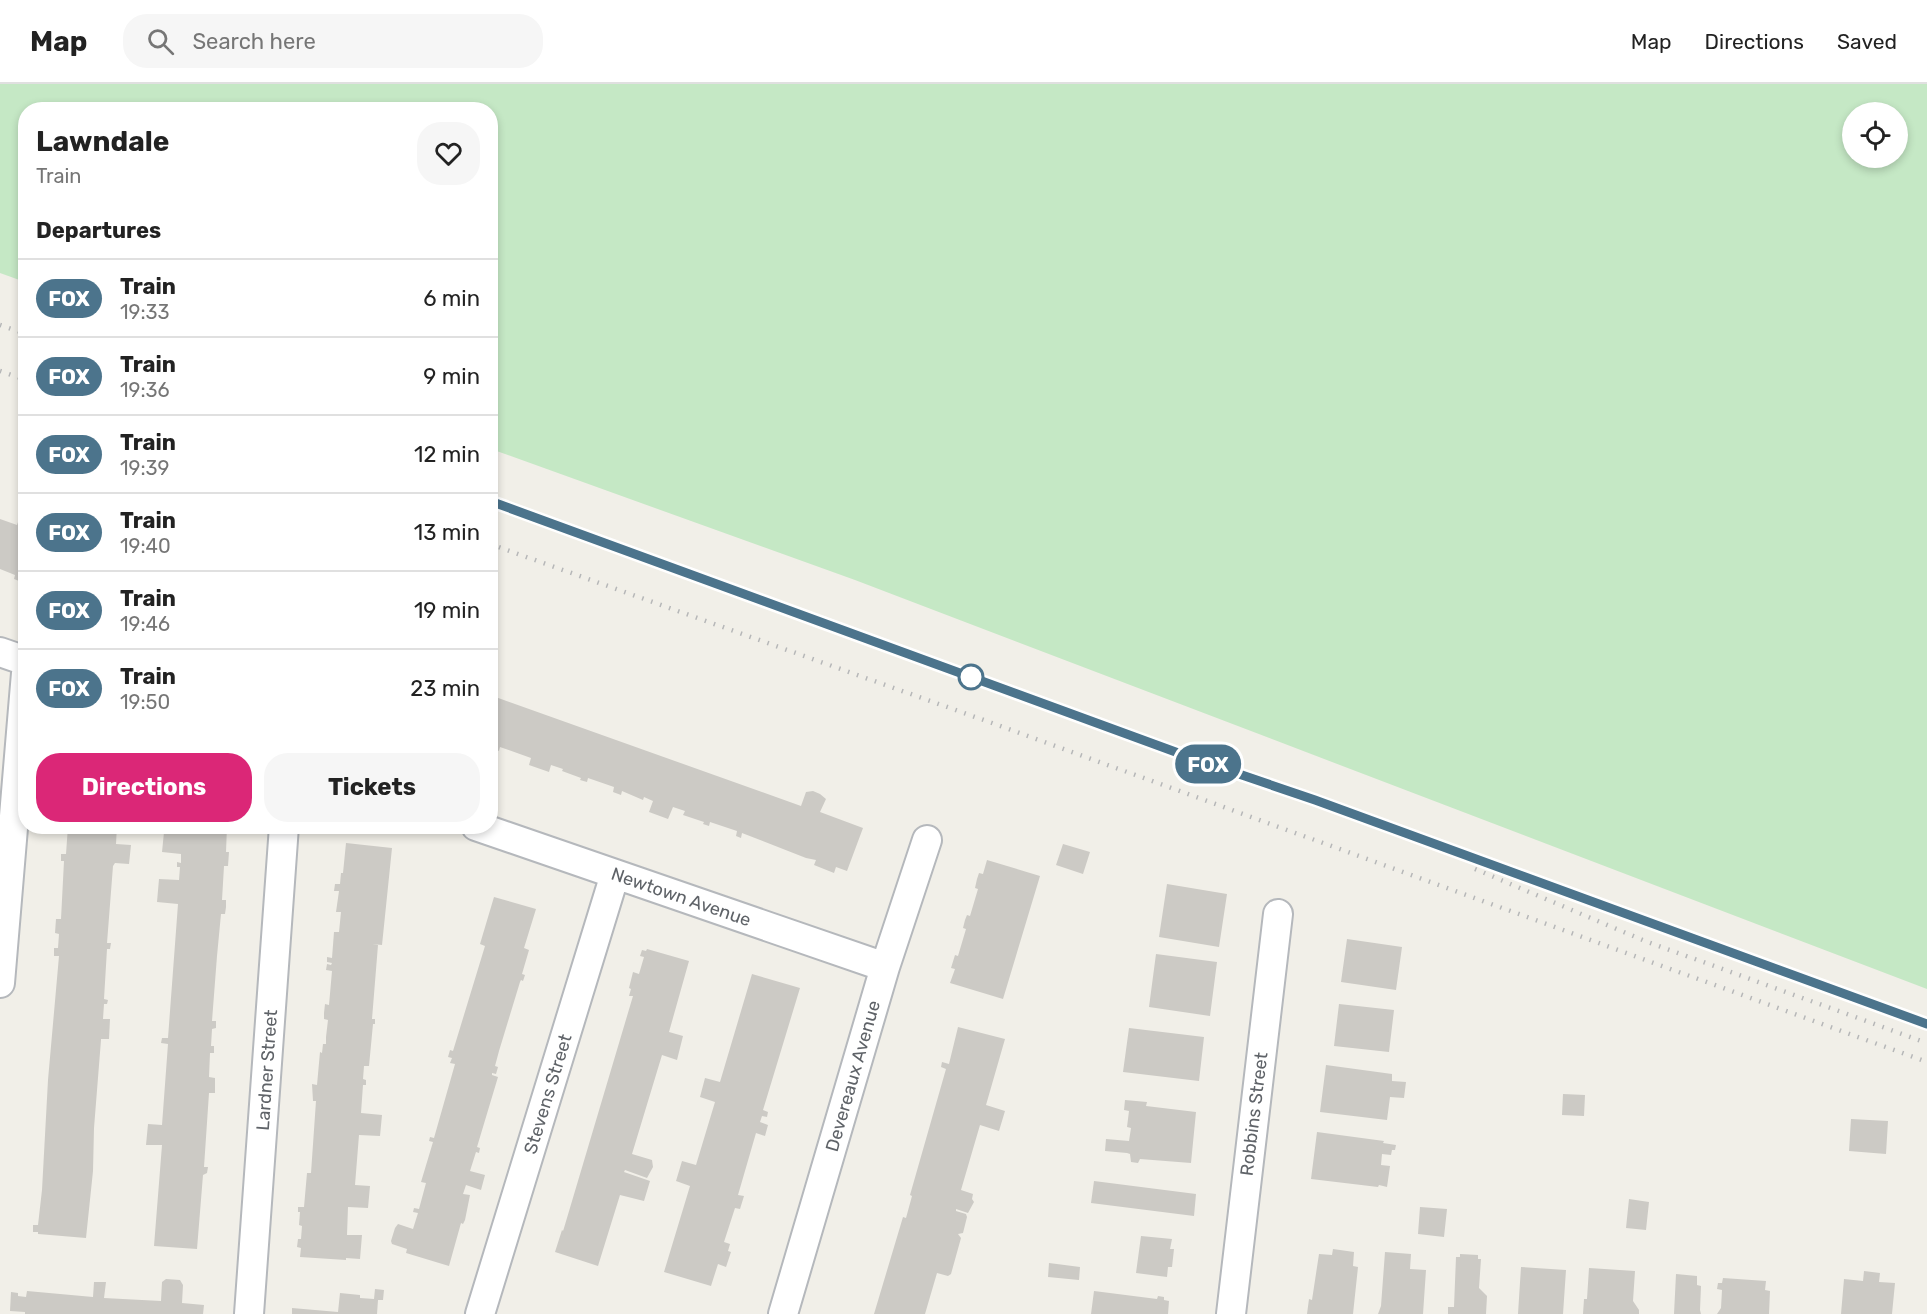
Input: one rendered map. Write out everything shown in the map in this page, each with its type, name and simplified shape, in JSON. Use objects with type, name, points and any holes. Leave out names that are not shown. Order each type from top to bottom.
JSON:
[{"type":"street","points":[[0,652],[18,658]]},
{"type":"street","points":[[0,983],[18,768]]},
{"type":"street","name":"Lardner Street","points":[[249,1314],[283,834]]},
{"type":"street","name":"Newtown Avenue","points":[[498,834],[885,967]]},
{"type":"street","name":"Devereaux Avenue","points":[[783,1314],[885,967],[927,840]]},
{"type":"street","name":"Stevens Street","points":[[480,1314],[615,874]]},
{"type":"street","name":"Robbins Street","points":[[1231,1314],[1278,914]]},
{"type":"green space","points":[[0,84],[1927,84],[1927,989],[855,580],[498,452],[498,102],[18,102],[18,279],[0,273]]},
{"type":"building","points":[[0,519],[17,525],[18,522],[18,581],[14,579],[15,575],[0,569]]},
{"type":"building","points":[[498,698],[801,806],[806,792],[813,791],[826,799],[820,812],[863,828],[847,871],[836,867],[834,873],[814,865],[816,860],[742,833],[741,838],[736,836],[737,831],[710,822],[709,826],[703,824],[704,822],[683,815],[685,811],[673,807],[668,819],[649,812],[653,801],[644,797],[643,800],[622,791],[621,795],[613,792],[614,787],[588,778],[587,782],[580,780],[581,778],[551,765],[549,772],[529,765],[531,758],[500,747],[499,751]]},
{"type":"building","points":[[67,834],[117,834],[116,844],[131,845],[129,864],[115,863],[113,866],[107,943],[111,943],[110,949],[107,949],[104,999],[108,1000],[107,1004],[104,1004],[103,1019],[110,1019],[109,1039],[101,1039],[93,1171],[86,1238],[33,1232],[33,1225],[38,1225],[42,1190],[48,1080],[59,956],[54,956],[54,948],[58,948],[59,934],[55,933],[56,919],[61,919],[64,861],[61,861],[61,854],[66,854]]},
{"type":"building","points":[[164,834],[227,834],[226,852],[229,852],[228,866],[224,866],[222,900],[226,900],[226,907],[225,914],[221,914],[212,1021],[216,1021],[216,1028],[212,1029],[211,1046],[214,1046],[214,1053],[210,1053],[209,1077],[215,1078],[215,1093],[209,1093],[204,1167],[208,1167],[207,1173],[203,1175],[197,1249],[154,1246],[162,1145],[146,1145],[148,1124],[162,1125],[168,1044],[161,1043],[162,1038],[168,1038],[178,904],[157,902],[159,879],[179,880],[180,867],[177,867],[177,862],[181,863],[181,854],[162,852]]},
{"type":"building","points":[[346,843],[392,848],[382,945],[372,944],[378,945],[372,1019],[375,1019],[375,1024],[373,1024],[369,1066],[364,1066],[363,1079],[366,1080],[366,1085],[363,1085],[361,1113],[382,1115],[380,1136],[359,1135],[355,1185],[370,1186],[368,1208],[348,1207],[347,1235],[362,1235],[360,1259],[346,1258],[346,1260],[300,1257],[301,1248],[297,1247],[298,1239],[301,1239],[302,1226],[299,1225],[298,1207],[304,1207],[307,1173],[311,1173],[316,1101],[313,1101],[312,1084],[317,1085],[320,1052],[322,1053],[323,1044],[326,1044],[328,1020],[324,1019],[324,1013],[325,1004],[329,1005],[332,971],[326,970],[327,964],[332,963],[327,962],[327,957],[332,958],[334,932],[339,932],[341,912],[336,912],[339,891],[334,891],[335,884],[340,884],[341,873],[343,873]]},
{"type":"building","points":[[1063,844],[1090,852],[1083,874],[1056,865]]},
{"type":"building","points":[[987,860],[1040,876],[1003,999],[950,983],[955,969],[951,968],[955,955],[958,956],[966,929],[963,928],[965,920],[967,915],[970,916],[978,889],[975,888],[977,879],[979,873],[983,874]]},
{"type":"building","points":[[1167,884],[1227,894],[1219,947],[1159,937]]},
{"type":"building","points":[[494,897],[536,909],[524,948],[529,950],[522,974],[525,975],[523,981],[520,982],[499,1051],[495,1066],[498,1067],[496,1074],[492,1073],[498,1077],[477,1147],[480,1148],[479,1153],[476,1152],[470,1171],[485,1175],[481,1190],[466,1185],[463,1194],[470,1195],[465,1220],[463,1224],[461,1223],[449,1266],[406,1253],[407,1249],[392,1244],[391,1241],[398,1224],[413,1229],[418,1213],[413,1212],[414,1208],[419,1209],[426,1183],[421,1182],[433,1142],[429,1141],[430,1137],[434,1138],[455,1064],[450,1063],[452,1058],[448,1057],[450,1050],[453,1051],[485,946],[480,944]]},
{"type":"building","points":[[1347,939],[1402,947],[1396,990],[1341,982]]},
{"type":"building","points":[[647,949],[689,961],[669,1032],[683,1036],[677,1060],[662,1055],[632,1154],[652,1160],[653,1167],[647,1178],[625,1170],[624,1172],[650,1181],[644,1201],[620,1195],[598,1266],[555,1252],[633,996],[629,996],[631,989],[629,988],[633,972],[639,974],[644,957],[640,956],[642,950]]},
{"type":"building","points":[[1156,954],[1217,962],[1210,1016],[1149,1007]]},
{"type":"building","points":[[752,974],[800,988],[763,1110],[768,1112],[767,1117],[762,1116],[760,1122],[768,1125],[765,1136],[756,1133],[738,1195],[744,1196],[740,1209],[735,1208],[724,1242],[730,1244],[728,1251],[731,1252],[726,1267],[718,1264],[711,1286],[664,1272],[690,1186],[676,1181],[682,1161],[696,1165],[715,1102],[700,1097],[705,1078],[720,1082]]},
{"type":"building","points":[[1339,1004],[1394,1010],[1389,1052],[1334,1046]]},
{"type":"building","points":[[958,1027],[1005,1039],[986,1105],[1005,1111],[999,1131],[980,1125],[961,1190],[973,1194],[974,1202],[968,1213],[956,1209],[966,1214],[967,1217],[963,1233],[958,1234],[961,1238],[951,1274],[948,1276],[937,1273],[925,1314],[874,1314],[903,1217],[906,1218],[912,1196],[910,1195],[946,1069],[941,1067],[942,1062],[949,1064]]},
{"type":"building","points":[[1129,1028],[1204,1037],[1199,1081],[1123,1072]]},
{"type":"building","points":[[1326,1065],[1392,1074],[1392,1081],[1406,1082],[1404,1098],[1390,1097],[1387,1120],[1320,1112]]},
{"type":"building","points":[[1563,1094],[1585,1095],[1584,1116],[1562,1115]]},
{"type":"building","points":[[1125,1100],[1147,1102],[1146,1106],[1196,1112],[1191,1163],[1140,1159],[1138,1163],[1131,1162],[1130,1154],[1105,1151],[1106,1139],[1129,1141],[1131,1128],[1127,1127],[1129,1111],[1124,1110]]},
{"type":"building","points":[[1851,1119],[1888,1121],[1886,1154],[1849,1151]]},
{"type":"building","points":[[1317,1132],[1384,1141],[1383,1143],[1396,1145],[1391,1155],[1382,1154],[1381,1165],[1390,1166],[1387,1187],[1311,1179]]},
{"type":"building","points":[[1094,1181],[1196,1194],[1194,1216],[1091,1203]]},
{"type":"building","points":[[1629,1199],[1649,1202],[1646,1230],[1626,1228]]},
{"type":"building","points":[[1420,1207],[1447,1209],[1444,1237],[1418,1234]]},
{"type":"building","points":[[1141,1236],[1172,1239],[1170,1249],[1174,1249],[1172,1267],[1168,1267],[1167,1277],[1136,1273]]},
{"type":"building","points":[[1333,1249],[1354,1252],[1353,1266],[1358,1267],[1353,1314],[1307,1314],[1309,1299],[1312,1300],[1319,1254],[1332,1255]]},
{"type":"building","points":[[1385,1252],[1411,1254],[1410,1269],[1426,1270],[1423,1314],[1378,1314],[1381,1306]]},
{"type":"building","points":[[1460,1254],[1478,1255],[1478,1259],[1481,1259],[1479,1288],[1487,1296],[1486,1314],[1448,1314],[1448,1307],[1454,1307],[1456,1257],[1460,1257]]},
{"type":"building","points":[[1049,1263],[1080,1267],[1079,1280],[1048,1277]]},
{"type":"building","points":[[1521,1267],[1566,1270],[1563,1314],[1518,1314]]},
{"type":"building","points":[[1589,1268],[1635,1271],[1633,1301],[1639,1314],[1583,1314],[1584,1299],[1587,1299]]},
{"type":"building","points":[[1864,1271],[1880,1273],[1879,1282],[1895,1283],[1892,1314],[1841,1314],[1844,1279],[1863,1281]]},
{"type":"building","points":[[1676,1274],[1697,1276],[1697,1285],[1701,1286],[1701,1314],[1674,1314]]},
{"type":"building","points":[[1723,1278],[1766,1281],[1765,1290],[1770,1291],[1769,1314],[1717,1314],[1721,1308],[1722,1290],[1717,1289],[1718,1283],[1722,1283]]},
{"type":"building","points":[[166,1279],[180,1280],[183,1285],[182,1303],[204,1305],[203,1314],[25,1314],[25,1312],[10,1311],[11,1292],[26,1297],[27,1291],[93,1297],[94,1282],[106,1282],[104,1298],[161,1301],[162,1282]]},
{"type":"building","points":[[375,1289],[384,1290],[383,1300],[378,1300],[377,1314],[292,1314],[292,1308],[338,1312],[340,1293],[374,1299]]},
{"type":"building","points":[[1094,1291],[1157,1299],[1158,1296],[1164,1297],[1164,1300],[1169,1301],[1168,1314],[1091,1314]]},
{"type":"railway","points":[[0,325],[18,331]]},
{"type":"railway","points":[[0,371],[18,377]]},
{"type":"railway","points":[[498,504],[1927,1024]]},
{"type":"railway","points":[[498,547],[992,723],[1927,1062]]},
{"type":"railway","points":[[1475,869],[1645,941],[1927,1043]]},
{"type":"train","name":"FOX","points":[[498,504],[1927,1024]]}]
